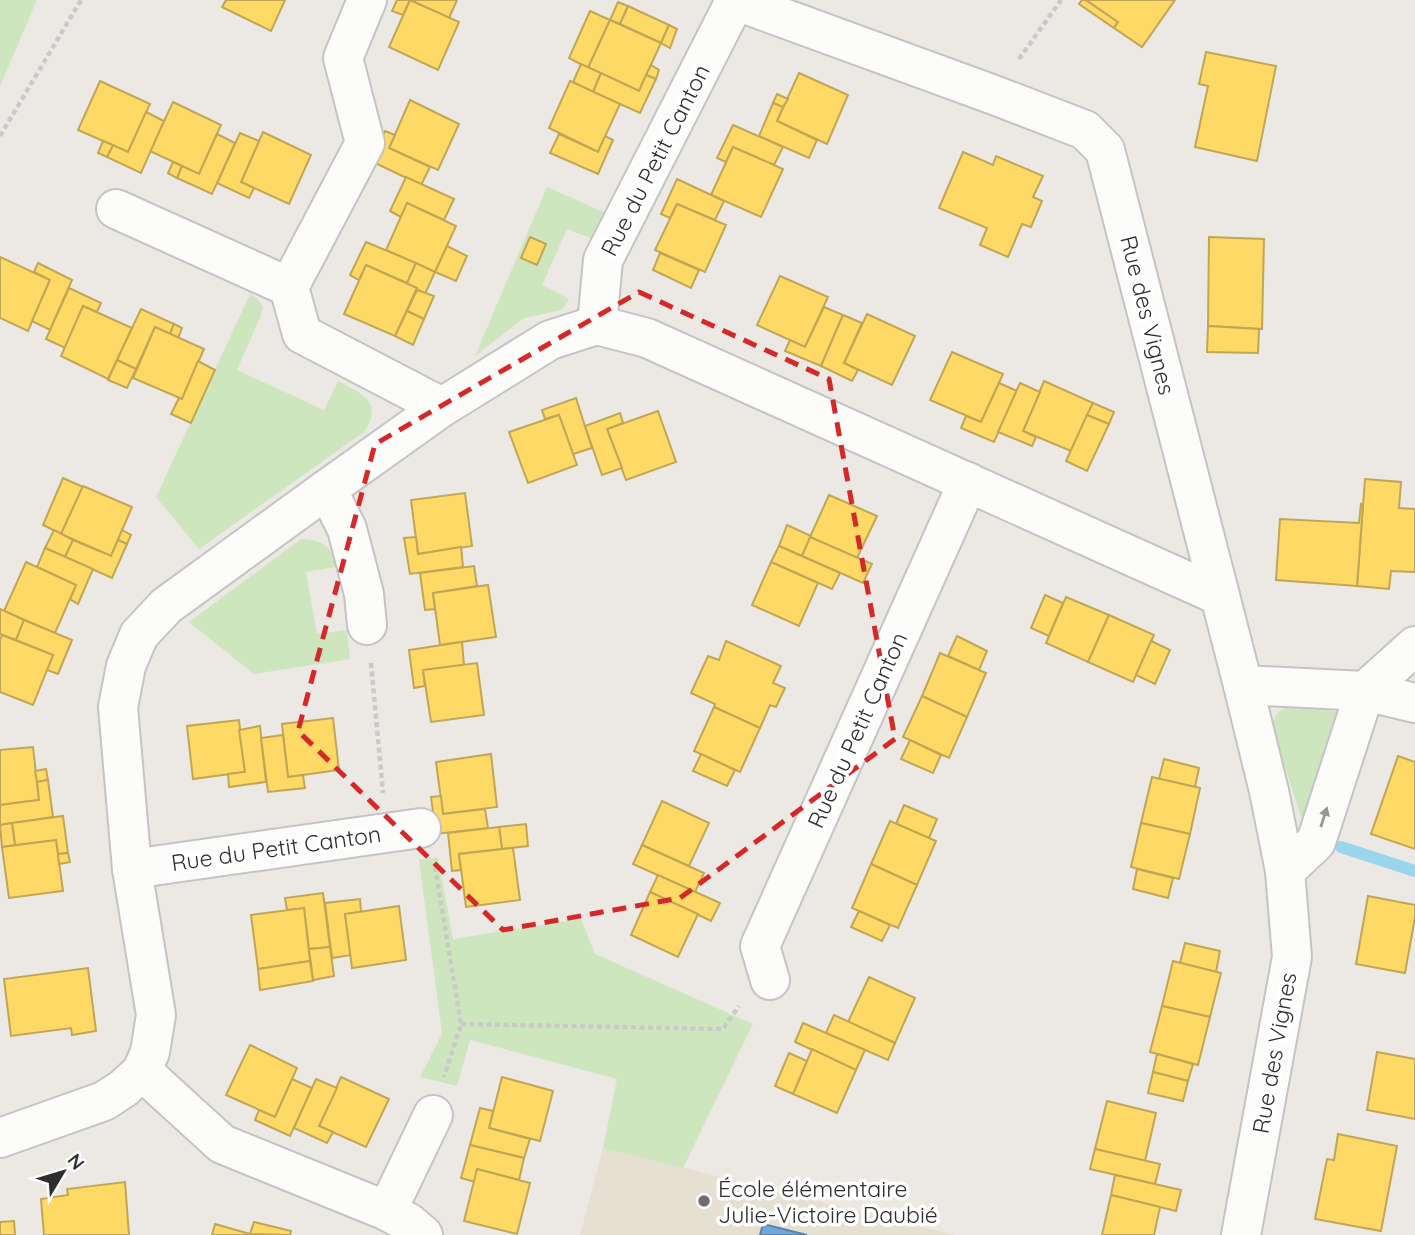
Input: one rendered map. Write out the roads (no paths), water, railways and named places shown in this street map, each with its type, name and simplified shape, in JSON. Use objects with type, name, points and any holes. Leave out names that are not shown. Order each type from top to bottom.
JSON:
[{"type":"street","points":[[367,0],[343,58],[365,143],[289,287],[302,334],[442,407]]},
{"type":"street","name":"Rue des Vignes","points":[[735,0],[1085,130],[1105,150],[1243,685],[1285,871],[1292,957],[1241,1235]]},
{"type":"street","name":"Rue du Petit Canton","points":[[597,325],[603,260],[735,0]]},
{"type":"street","points":[[116,209],[289,287]]},
{"type":"street","points":[[0,1138],[104,1101],[124,1088],[142,1071],[150,1052],[156,1015],[132,869],[118,707],[126,666],[139,635],[166,606],[327,489],[442,407],[550,340],[597,325],[647,338],[1220,596]]},
{"type":"street","name":"Rue du Petit Canton","points":[[770,980],[760,946],[968,482]]},
{"type":"street","points":[[327,489],[347,529],[364,594],[367,625]]},
{"type":"street","points":[[1285,871],[1316,842],[1365,691],[1415,646]]},
{"type":"street","points":[[1243,685],[1365,691],[1415,703]]},
{"type":"street","name":"Rue du Petit Canton","points":[[132,869],[403,830]]},
{"type":"street","points":[[142,1071],[222,1144],[387,1211],[409,1223],[423,1235]]},
{"type":"street","points":[[387,1211],[433,1115]]},
{"type":"waterway","points":[[1341,847],[1415,871]]},
{"type":"place","name":"École élémentaire Julie-Victoire Daubié","points":[[704,1201]]}]
